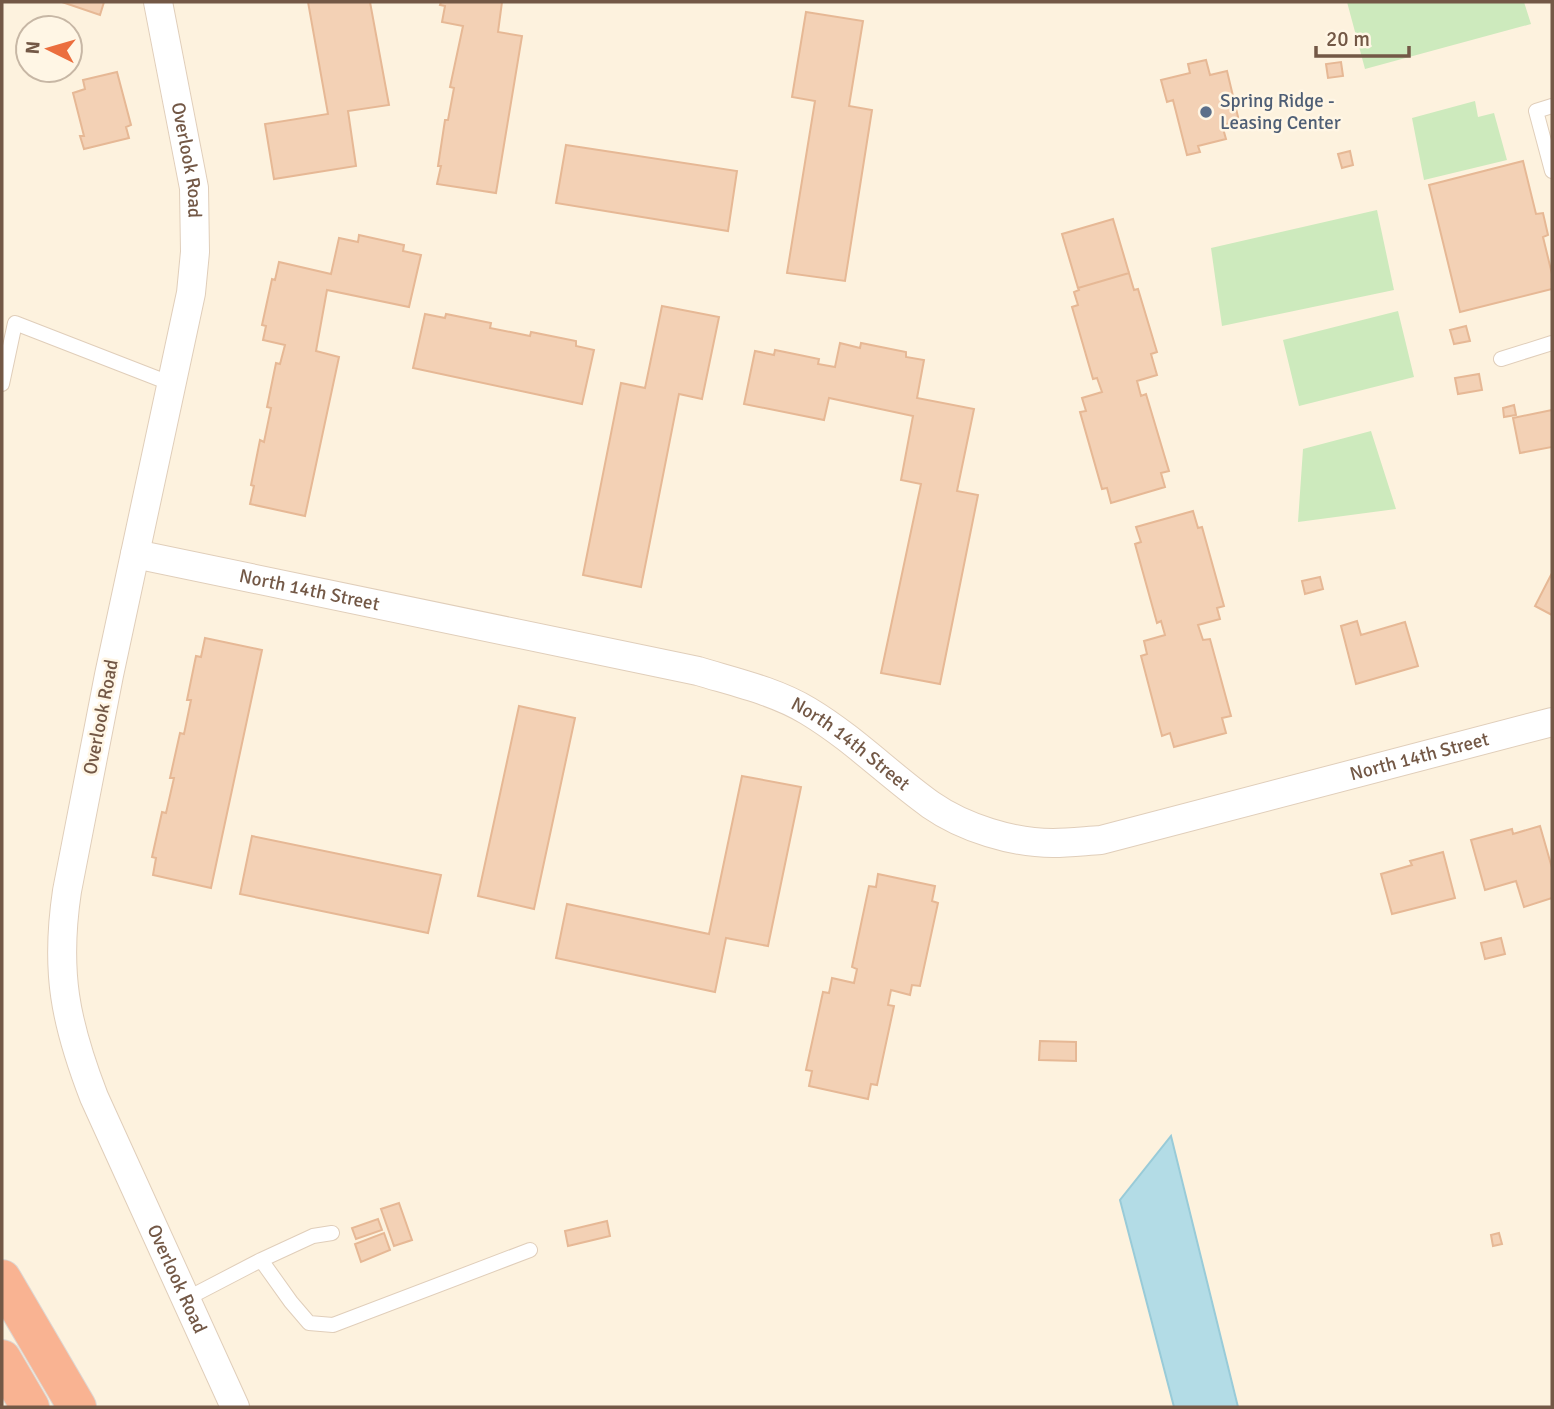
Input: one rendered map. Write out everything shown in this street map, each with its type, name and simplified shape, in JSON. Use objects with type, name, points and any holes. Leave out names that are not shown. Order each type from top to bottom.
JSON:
[{"type":"highway","points":[[2,1279],[77,1407]]},
{"type":"highway","points":[[2,1359],[30,1407]]},
{"type":"street","name":"Overlook Road","points":[[158,2],[194,188],[195,252],[191,293],[67,891],[61,959],[64,991],[80,1062],[235,1407]]},
{"type":"street","name":"North 14th Street","points":[[135,554],[698,671],[764,691],[807,709],[861,746],[933,806],[970,825],[1025,840],[1051,843],[1101,840],[1552,722]]},
{"type":"lane","points":[[1552,106],[1536,111],[1552,171]]},
{"type":"lane","points":[[2,384],[15,323],[172,384]]},
{"type":"lane","points":[[1501,359],[1552,343]]},
{"type":"lane","points":[[186,1299],[313,1236],[332,1233]]},
{"type":"lane","points":[[261,1260],[309,1323],[333,1325],[530,1250]]},
{"type":"green space","points":[[1347,2],[1524,2],[1531,24],[1365,69]]},
{"type":"green space","points":[[1475,101],[1478,117],[1494,113],[1507,160],[1424,180],[1412,118]]},
{"type":"green space","points":[[1377,210],[1394,290],[1222,326],[1211,248]]},
{"type":"green space","points":[[1398,311],[1414,377],[1299,406],[1283,340]]},
{"type":"green space","points":[[1371,431],[1396,509],[1298,522],[1303,449]]},
{"type":"water","points":[[1171,1136],[1238,1407],[1174,1407],[1120,1200]]},
{"type":"building","points":[[62,2],[104,2],[100,15]]},
{"type":"building","points":[[308,2],[370,2],[389,105],[348,111],[356,166],[274,179],[265,124],[328,114]]},
{"type":"building","points":[[441,2],[502,2],[498,32],[522,36],[496,193],[437,184],[445,120],[448,120],[454,88],[450,87],[463,26],[442,22],[445,6],[440,5]]},
{"type":"building","points":[[806,12],[863,21],[849,106],[872,110],[845,281],[787,273],[815,101],[792,97]]},
{"type":"building","name":"Spring Ridge - Leasing Center","points":[[1206,60],[1210,75],[1227,71],[1239,121],[1222,125],[1226,139],[1198,146],[1200,152],[1187,155],[1173,100],[1167,102],[1161,80],[1190,73],[1188,64]]},
{"type":"building","points":[[1341,62],[1343,76],[1328,78],[1326,64]]},
{"type":"building","points":[[117,72],[131,125],[126,127],[129,138],[84,149],[80,136],[84,136],[73,93],[85,89],[84,80]]},
{"type":"building","points":[[566,145],[737,171],[728,231],[556,203]]},
{"type":"building","points":[[1350,151],[1353,165],[1342,168],[1338,154]]},
{"type":"building","points":[[1523,161],[1536,214],[1543,213],[1548,235],[1543,237],[1552,274],[1552,289],[1460,312],[1429,185]]},
{"type":"building","points":[[1113,219],[1129,273],[1078,288],[1062,234]]},
{"type":"building","points":[[359,235],[404,245],[403,251],[421,255],[409,307],[327,290],[316,351],[339,357],[305,516],[250,504],[260,440],[264,442],[271,408],[267,407],[276,363],[280,364],[285,345],[263,340],[266,326],[262,325],[272,279],[275,280],[279,262],[331,274],[339,238],[358,242]]},
{"type":"building","points":[[1129,273],[1134,290],[1138,289],[1157,352],[1151,354],[1157,375],[1137,381],[1141,396],[1146,394],[1169,471],[1161,473],[1165,487],[1111,503],[1107,488],[1102,489],[1080,412],[1086,411],[1082,398],[1102,392],[1097,378],[1093,379],[1072,307],[1078,305],[1074,292],[1079,290],[1078,288]]},
{"type":"building","points":[[662,306],[719,317],[702,399],[679,394],[641,587],[583,575],[621,383],[645,388]]},
{"type":"building","points":[[425,314],[445,318],[446,314],[491,323],[490,328],[530,336],[531,332],[576,341],[576,346],[594,350],[582,404],[413,368]]},
{"type":"building","points":[[1466,326],[1470,341],[1454,344],[1450,330]]},
{"type":"building","points":[[840,343],[860,348],[861,343],[906,352],[906,357],[924,360],[917,398],[974,409],[957,491],[978,495],[940,684],[881,673],[921,484],[901,480],[913,416],[829,398],[824,420],[744,404],[755,351],[774,355],[775,350],[819,359],[818,364],[835,367]]},
{"type":"building","points":[[1479,374],[1482,390],[1458,394],[1455,378]]},
{"type":"building","points":[[1514,405],[1516,415],[1504,417],[1503,408]]},
{"type":"building","points":[[1552,410],[1552,447],[1520,453],[1513,418]]},
{"type":"building","points":[[1193,511],[1198,528],[1202,527],[1224,606],[1217,608],[1220,619],[1198,625],[1203,640],[1210,639],[1231,716],[1222,718],[1226,733],[1174,747],[1170,733],[1162,736],[1141,656],[1147,654],[1144,641],[1165,635],[1161,621],[1157,623],[1135,544],[1141,542],[1136,527]]},
{"type":"building","points":[[1552,576],[1552,615],[1535,606]]},
{"type":"building","points":[[1320,577],[1323,589],[1305,594],[1302,581]]},
{"type":"building","points":[[1357,621],[1361,635],[1405,622],[1418,666],[1356,684],[1341,626]]},
{"type":"building","points":[[205,638],[262,650],[211,888],[153,875],[156,858],[152,857],[162,812],[166,813],[174,778],[170,778],[180,733],[184,734],[191,700],[187,700],[196,656],[201,657]]},
{"type":"building","points":[[519,706],[575,718],[534,909],[478,896]]},
{"type":"building","points":[[742,776],[801,787],[768,946],[726,938],[715,992],[556,958],[567,904],[709,934]]},
{"type":"building","points":[[1540,826],[1552,868],[1552,898],[1524,907],[1516,881],[1485,890],[1471,840],[1512,829],[1513,834]]},
{"type":"building","points":[[252,836],[441,875],[428,933],[240,894]]},
{"type":"building","points":[[1443,852],[1455,898],[1392,914],[1381,874],[1412,865],[1410,861]]},
{"type":"building","points":[[878,874],[935,886],[932,901],[938,903],[920,986],[912,985],[910,995],[891,990],[888,1005],[894,1006],[877,1085],[871,1084],[868,1099],[809,1086],[812,1071],[806,1070],[823,992],[829,993],[832,978],[854,983],[857,969],[852,967],[869,886],[876,887]]},
{"type":"building","points":[[1501,938],[1505,954],[1485,959],[1481,943]]},
{"type":"building","points":[[1040,1041],[1076,1042],[1076,1061],[1039,1060]]},
{"type":"building","points":[[399,1203],[412,1240],[394,1246],[381,1209]]},
{"type":"building","points":[[378,1219],[382,1230],[356,1239],[352,1228]]},
{"type":"building","points":[[607,1221],[610,1236],[568,1246],[565,1231]]},
{"type":"building","points":[[384,1233],[390,1250],[361,1262],[355,1244]]},
{"type":"building","points":[[1499,1233],[1502,1244],[1493,1246],[1491,1235]]},
{"type":"place","name":"Spring Ridge - Leasing Center","points":[[1206,112]]}]
